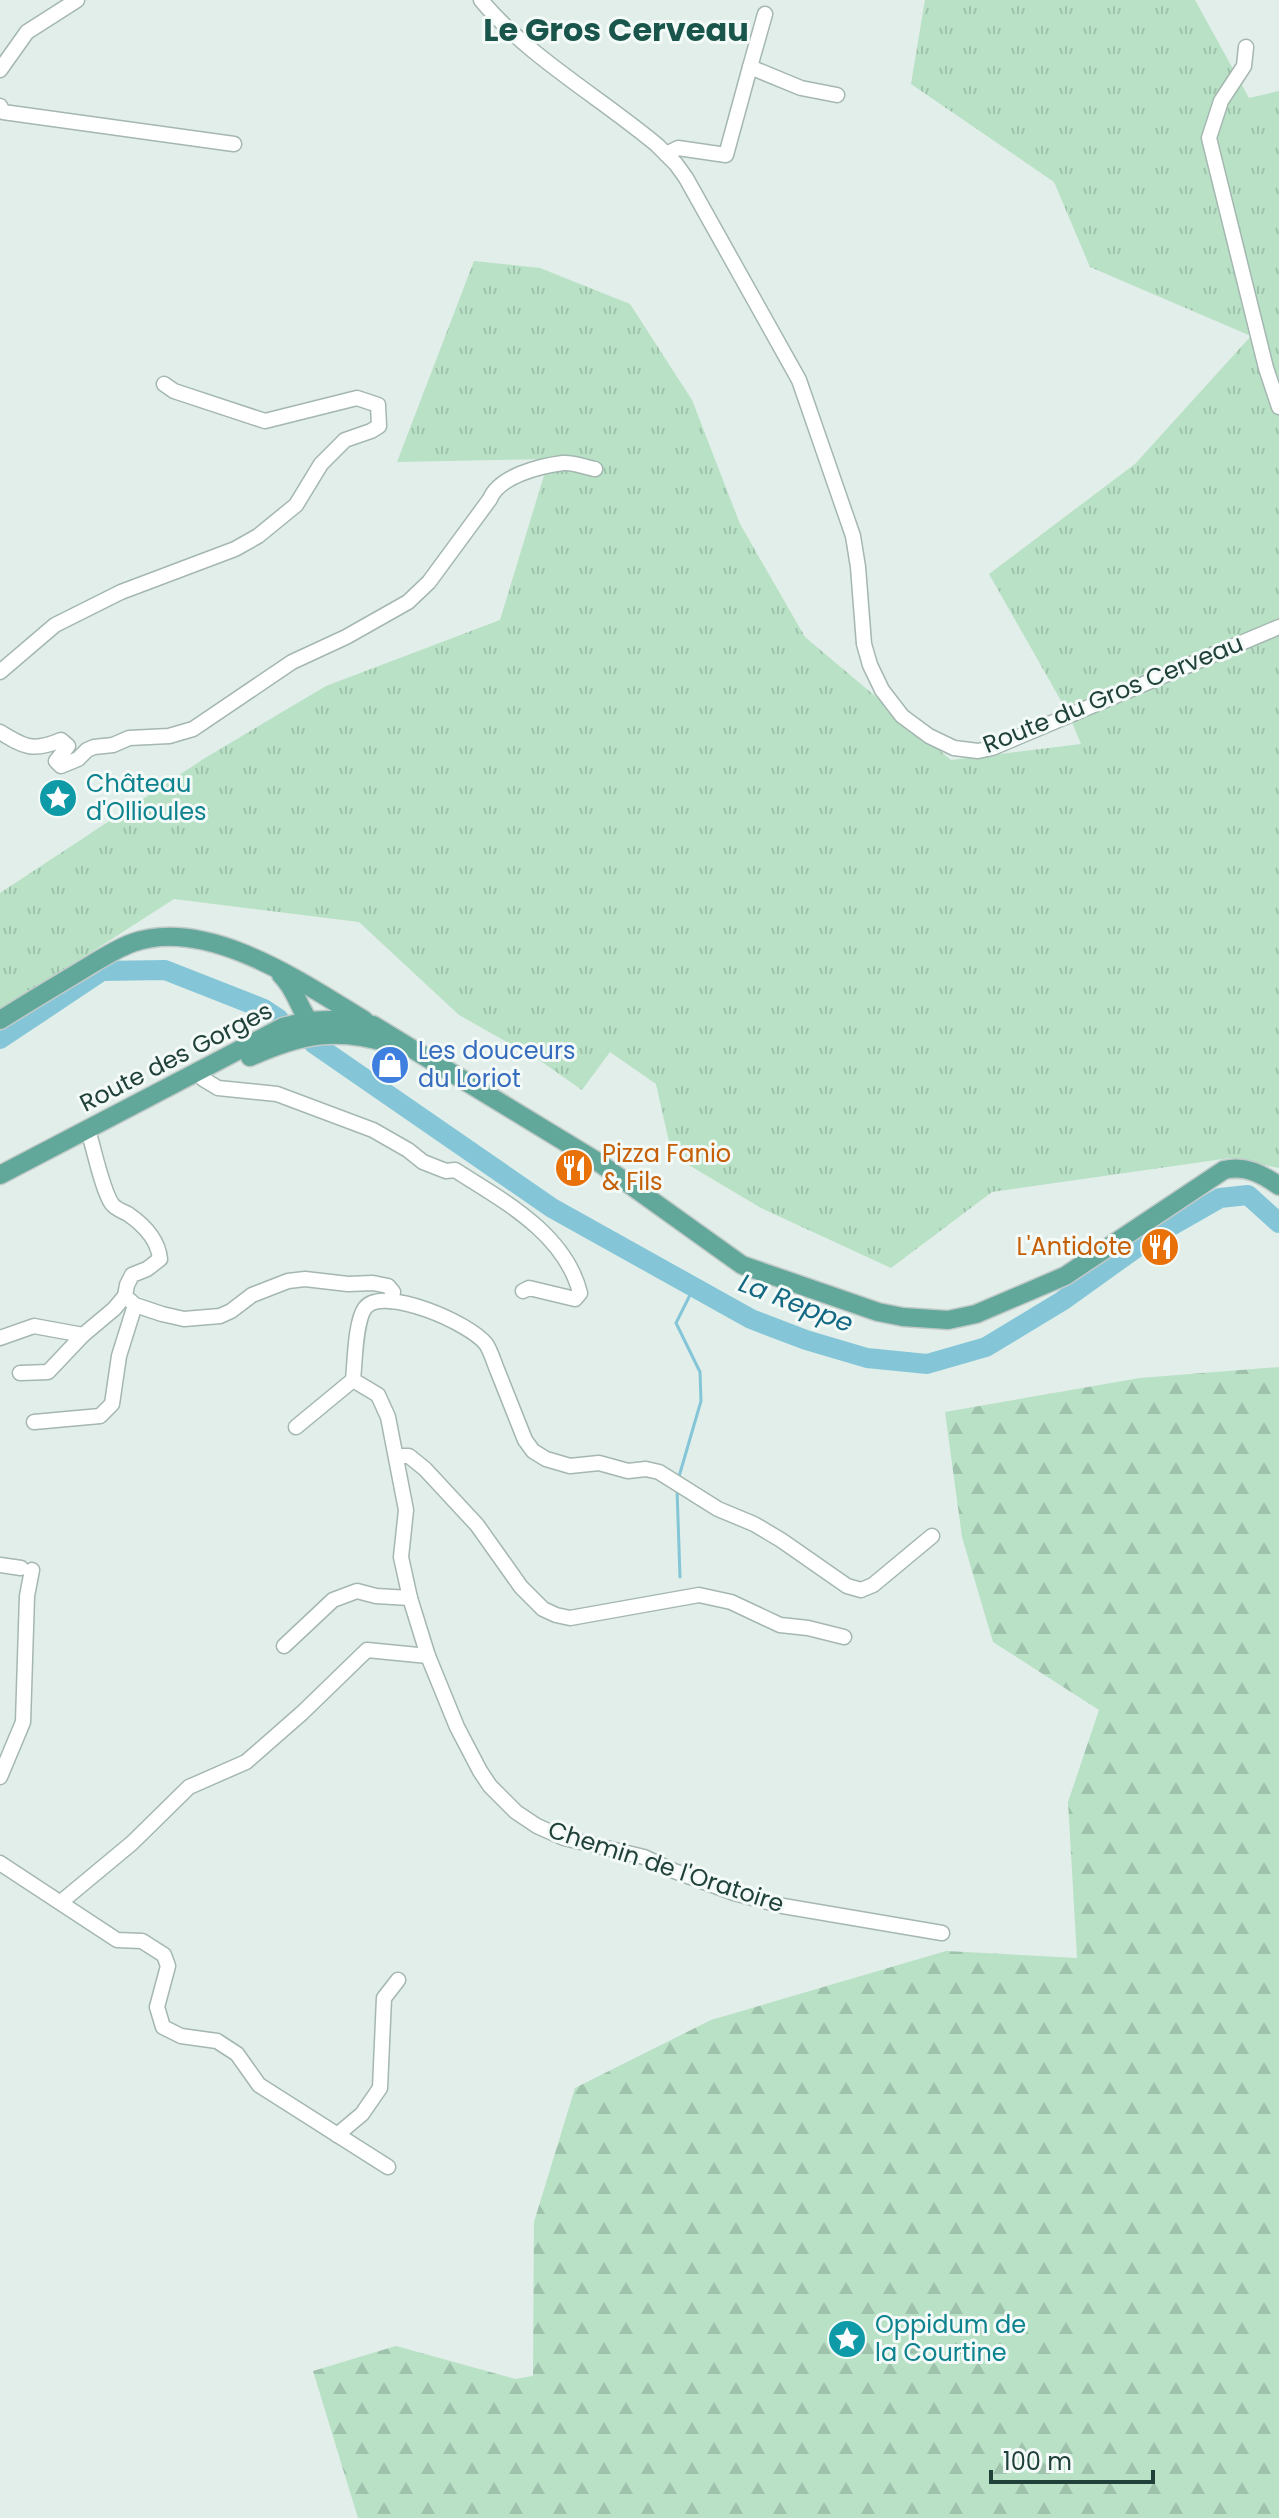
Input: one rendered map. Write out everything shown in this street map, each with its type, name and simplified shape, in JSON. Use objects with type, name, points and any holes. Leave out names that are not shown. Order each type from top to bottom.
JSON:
[{"type":"main road","points":[[0,1020],[116,950],[154,937],[209,942],[273,968],[307,995],[373,1025]]},
{"type":"main road","points":[[307,995],[315,1008],[313,1025]]},
{"type":"main road","points":[[283,1027],[307,995]]},
{"type":"main road","name":"Route des Gorges","points":[[0,1177],[283,1027],[353,1021],[373,1025],[620,1176],[742,1265],[855,1306],[903,1317],[962,1318],[1065,1276],[1224,1170],[1246,1169],[1279,1186]]},
{"type":"main road","name":"Route des Gorges","points":[[0,1177],[90,1137],[223,1070],[245,1053],[313,1025],[360,1036],[423,1057]]},
{"type":"street","points":[[0,70],[27,32],[77,0]]},
{"type":"street","name":"Route du Gros Cerveau","points":[[481,0],[496,19],[666,154],[686,178],[799,380],[853,536],[864,644],[870,665],[882,690],[902,716],[929,736],[954,748],[978,751],[992,748],[1279,627]]},
{"type":"street","points":[[666,154],[678,148],[726,155],[765,14]]},
{"type":"street","points":[[1246,47],[1244,66],[1221,101],[1209,138],[1262,353],[1279,407]]},
{"type":"street","points":[[750,67],[801,88],[837,95]]},
{"type":"street","points":[[0,106],[3,112],[234,144]]},
{"type":"street","points":[[0,672],[55,625],[121,592],[235,549],[258,536],[296,505],[321,464],[345,440],[379,426],[378,405],[357,398],[265,421],[174,391],[164,384]]},
{"type":"street","points":[[0,732],[24,747],[49,745],[61,740],[68,746],[56,761],[61,766],[78,759],[94,747],[113,745],[129,738],[169,736],[193,729],[292,662],[346,637],[408,602],[429,582],[460,543],[493,491],[513,476],[564,463],[595,469]]},
{"type":"street","points":[[203,1079],[218,1088],[277,1094],[373,1130],[423,1162],[446,1171],[455,1170],[529,1217],[566,1263],[580,1293],[575,1299],[529,1288],[523,1291]]},
{"type":"street","points":[[34,1422],[100,1416],[112,1404],[130,1300],[127,1285],[132,1275],[160,1259],[159,1248],[152,1235],[113,1205],[90,1137]]},
{"type":"street","points":[[130,1300],[175,1318],[220,1316],[252,1295],[288,1281],[305,1279],[388,1286],[393,1292],[391,1301]]},
{"type":"street","points":[[20,1373],[48,1372],[83,1335],[130,1300]]},
{"type":"street","points":[[296,1427],[353,1380],[360,1317],[366,1306],[391,1301],[435,1311],[469,1328],[486,1344],[525,1440],[533,1451],[546,1459],[570,1466],[599,1463],[628,1471],[646,1469],[659,1472],[718,1509],[754,1524],[781,1540],[847,1586],[861,1590],[873,1585],[932,1536]]},
{"type":"street","points":[[0,1338],[34,1326],[83,1335]]},
{"type":"street","name":"Chemin de l'Oratoire","points":[[353,1380],[378,1395],[388,1417],[406,1510],[401,1557],[428,1656],[457,1727],[490,1786],[516,1812],[564,1838],[644,1857],[734,1893],[783,1906],[942,1933]]},
{"type":"street","points":[[396,1456],[409,1456],[425,1469],[477,1525],[521,1587],[543,1609],[556,1615],[570,1618],[699,1595],[731,1602],[780,1625],[844,1637]]},
{"type":"street","points":[[0,1565],[26,1569],[27,1596],[23,1722],[0,1777]]},
{"type":"street","points":[[284,1646],[333,1600],[357,1591],[376,1596],[410,1598]]},
{"type":"street","points":[[61,1902],[132,1843],[189,1787],[246,1762],[367,1650],[428,1656]]},
{"type":"street","points":[[0,1863],[117,1940],[142,1941],[164,1955],[168,1966],[157,2007],[163,2027],[181,2036],[217,2041],[237,2054],[259,2085],[388,2167]]},
{"type":"street","points":[[337,2135],[362,2114],[380,2088],[384,1998],[398,1980]]},
{"type":"green space","points":[[925,0],[1195,0],[1249,98],[1279,91],[1279,1168],[1230,1158],[992,1192],[891,1268],[761,1208],[672,1155],[656,1084],[610,1052],[582,1090],[539,1060],[459,1015],[359,922],[174,899],[0,1011],[0,893],[205,758],[326,686],[500,620],[549,459],[397,462],[474,261],[540,268],[630,304],[692,400],[740,524],[805,637],[951,760],[1081,744],[1068,713],[989,574],[1135,464],[1251,336],[1090,267],[1054,182],[911,84]]},
{"type":"green space","points":[[1279,1367],[1279,2518],[358,2518],[313,2371],[396,2346],[515,2379],[533,2376],[534,2222],[575,2088],[711,2020],[946,1951],[1077,1958],[1068,1802],[1099,1710],[993,1642],[962,1537],[945,1412],[1140,1378]]},
{"type":"waterway","name":"La Reppe","points":[[0,1039],[102,971],[165,970],[264,1009],[279,1019]]},
{"type":"waterway","name":"La Reppe","points":[[313,1043],[552,1208],[751,1319],[867,1358],[927,1364],[986,1347],[1062,1301],[1150,1238],[1220,1198],[1248,1195],[1279,1223]]},
{"type":"waterway","points":[[678,1480],[701,1401],[700,1372],[676,1323],[694,1287]]},
{"type":"waterway","points":[[677,1489],[680,1577]]},
{"type":"place","name":"Château d'Ollioules","points":[[58,798]]},
{"type":"place","name":"Les douceurs du Loriot","points":[[390,1065]]},
{"type":"place","name":"Pizza Fanio & Fils","points":[[574,1168]]},
{"type":"place","name":"L'Antidote","points":[[1160,1247]]},
{"type":"place","name":"Oppidum de la Courtine","points":[[847,2339]]},
{"type":"district","name":"Le Gros Cerveau","points":[[616,30]]}]
